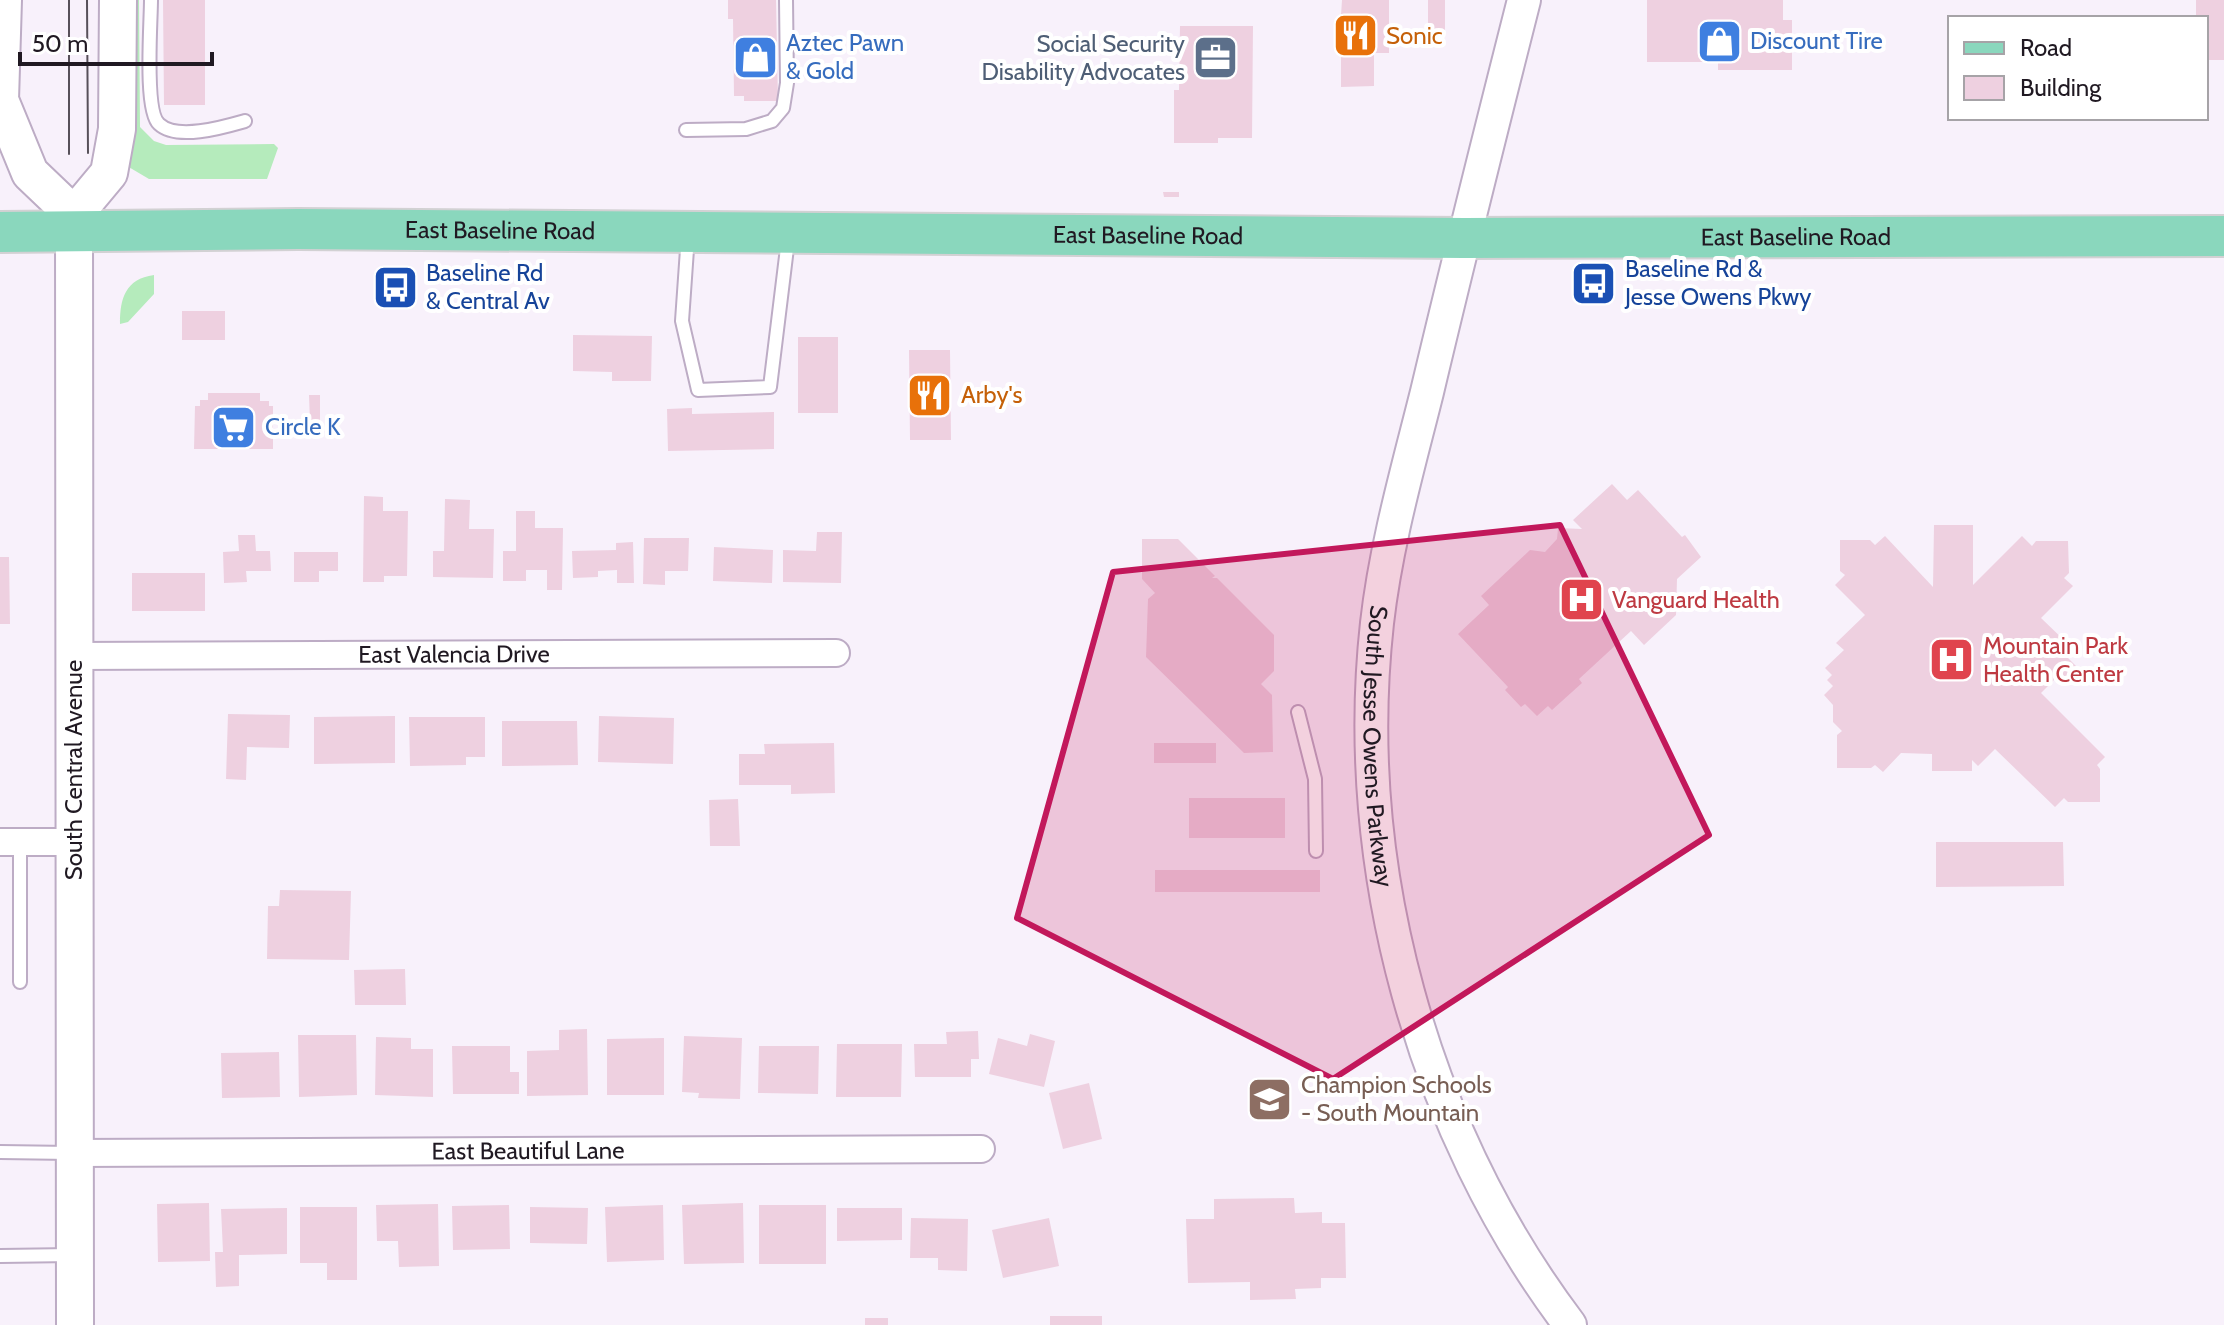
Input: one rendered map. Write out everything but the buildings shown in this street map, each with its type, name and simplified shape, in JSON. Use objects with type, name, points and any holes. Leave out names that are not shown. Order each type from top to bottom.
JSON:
[{"type":"main road","points":[[3,0],[0,100],[30,173],[74,223],[109,173],[117,129],[118,0]]},
{"type":"main road","name":"East Baseline Road","points":[[0,232],[74,223],[1464,238],[2224,236]]},
{"type":"main road","name":"South Central Avenue","points":[[74,223],[75,1325]]},
{"type":"street","name":"South Jesse Owens Parkway","points":[[1524,0],[1384,574],[1373,691],[1375,796],[1382,861],[1403,966],[1441,1091],[1467,1153],[1499,1213],[1570,1325]]},
{"type":"street","name":"East Valencia Drive","points":[[74,656],[836,653]]},
{"type":"street","points":[[10,842],[74,842]]},
{"type":"street","name":"East Beautiful Lane","points":[[74,1153],[981,1149]]},
{"type":"lane","points":[[151,0],[151,105],[158,123],[166,129],[210,131],[245,121]]},
{"type":"lane","points":[[686,130],[746,129],[772,121],[783,108],[787,83],[786,0]]},
{"type":"lane","points":[[688,232],[682,321],[698,390],[770,387],[789,233]]},
{"type":"lane","points":[[1298,712],[1315,779],[1316,851]]},
{"type":"lane","points":[[10,842],[20,982]]},
{"type":"lane","points":[[0,1152],[74,1153]]},
{"type":"lane","points":[[0,1256],[75,1255]]},
{"type":"highlighted area","points":[[1560,525],[1709,835],[1333,1079],[1017,918],[1113,572]]},
{"type":"green space","points":[[127,0],[139,0],[140,127],[154,141],[166,145],[274,144],[278,148],[267,179],[149,179],[127,166]]},
{"type":"green space","points":[[154,275],[154,294],[128,322],[120,324],[121,306],[130,286]]},
{"type":"tram line","points":[[69,0],[69,154]]},
{"type":"tram line","points":[[87,0],[88,153]]},
{"type":"place","name":"Sonic","points":[[1355,36]]},
{"type":"place","name":"Discount Tire","points":[[1719,41]]},
{"type":"place","name":"Aztec Pawn & Gold","points":[[755,57]]},
{"type":"place","name":"Social Security Disability Advocates","points":[[1216,58]]},
{"type":"place","name":"Baseline Rd & Jesse Owens Pkwy","points":[[1594,283]]},
{"type":"place","name":"Baseline Rd & Central Av","points":[[395,287]]},
{"type":"place","name":"Arby's","points":[[930,395]]},
{"type":"place","name":"Circle K","points":[[234,427]]},
{"type":"place","name":"Vanguard Health","points":[[1581,600]]},
{"type":"place","name":"Mountain Park Health Center","points":[[1952,660]]},
{"type":"place","name":"Champion Schools - South Mountain","points":[[1270,1099]]}]
